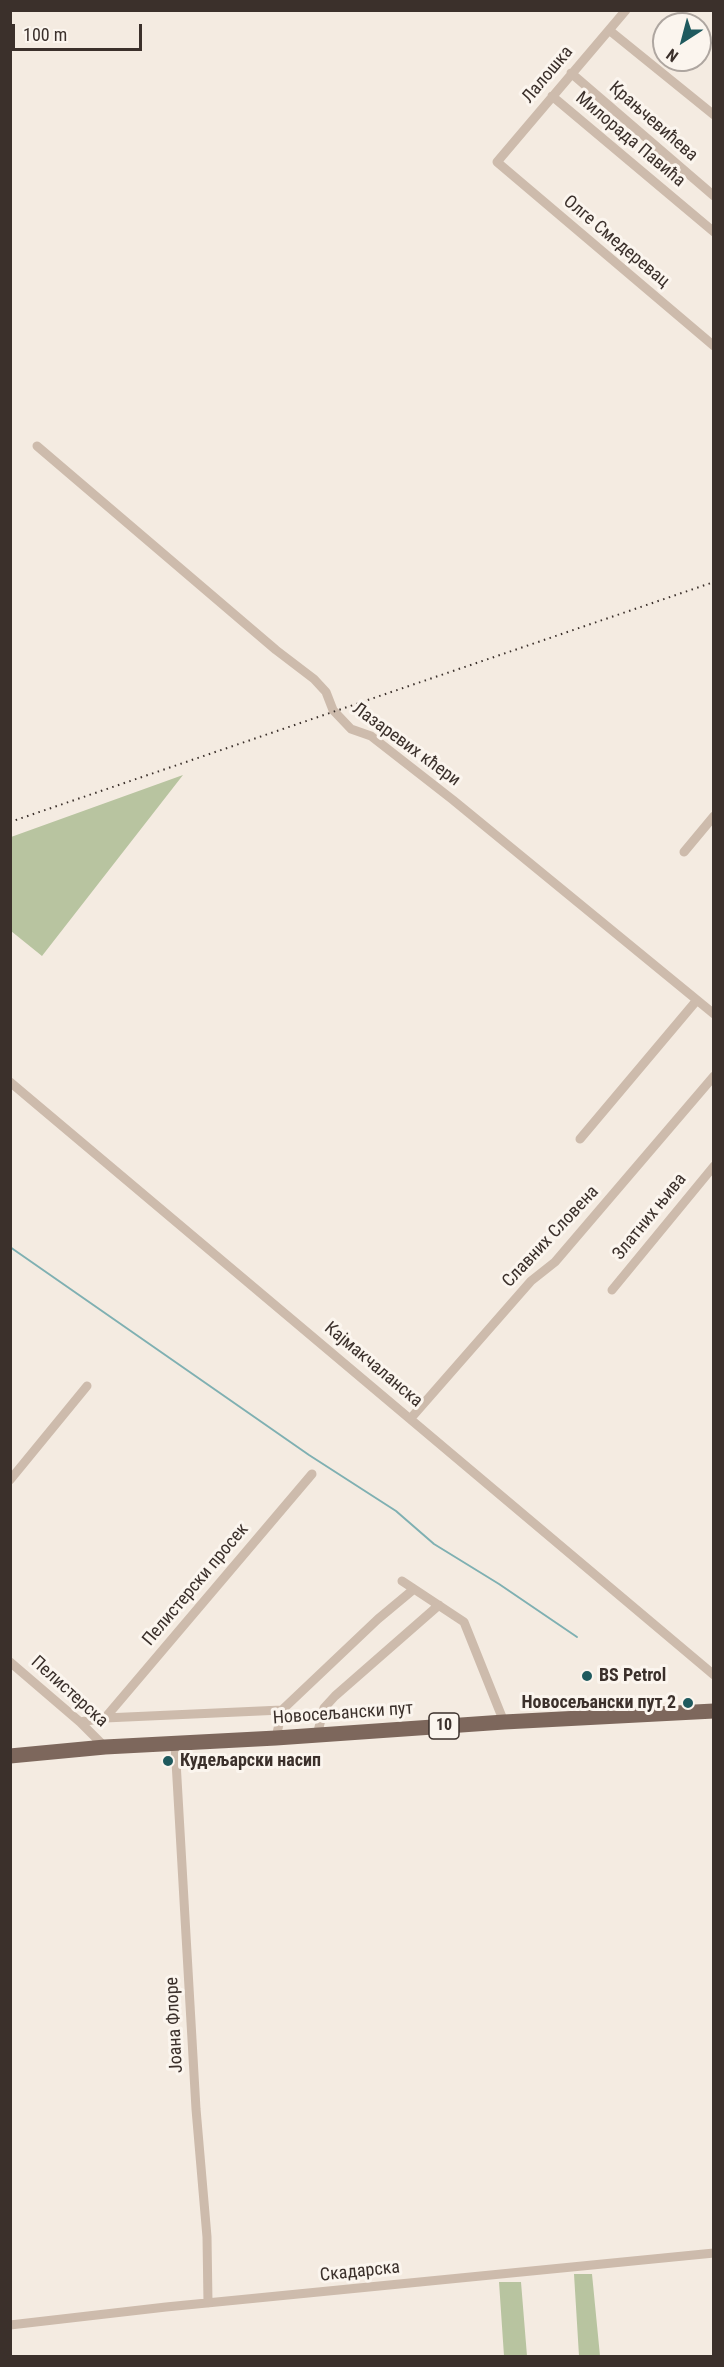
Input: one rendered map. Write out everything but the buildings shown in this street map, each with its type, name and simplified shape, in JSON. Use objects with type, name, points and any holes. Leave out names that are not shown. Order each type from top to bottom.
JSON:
[{"type":"main road","name":"Новосељански пут","points":[[10,1756],[105,1747],[714,1711]]},
{"type":"street","name":"Лалошка","points":[[496,162],[626,10]]},
{"type":"street","points":[[609,30],[714,115]]},
{"type":"street","name":"Крањчевићева","points":[[571,74],[714,196]]},
{"type":"street","name":"Милорада Павића","points":[[552,96],[714,232]]},
{"type":"street","name":"Олге Смедеревац","points":[[496,162],[714,346]]},
{"type":"street","name":"Лазаревих кћери","points":[[37,447],[276,650],[314,679],[326,693],[333,710],[351,729],[371,736],[419,773],[714,1014]]},
{"type":"street","points":[[684,852],[714,816]]},
{"type":"street","points":[[580,1139],[697,1000]]},
{"type":"street","name":"Славних Словена","points":[[411,1418],[531,1281],[555,1262],[714,1076]]},
{"type":"street","name":"Кајмакчаланска","points":[[10,1083],[714,1675]]},
{"type":"street","name":"Златних њива","points":[[612,1290],[714,1166]]},
{"type":"street","points":[[10,1480],[87,1386]]},
{"type":"street","name":"Пелистерски просек","points":[[105,1718],[312,1474]]},
{"type":"street","points":[[402,1581],[466,1625],[504,1722]]},
{"type":"street","points":[[276,1738],[282,1710],[378,1619],[414,1589]]},
{"type":"street","points":[[317,1735],[324,1708],[334,1696],[439,1605]]},
{"type":"street","name":"Пелистерска","points":[[10,1662],[80,1722],[105,1747]]},
{"type":"street","points":[[80,1722],[105,1718],[282,1710]]},
{"type":"street","name":"Јоана Флоре","points":[[175,1744],[196,2109],[207,2237],[208,2303]]},
{"type":"street","name":"Скадарска","points":[[10,2325],[714,2253]]},
{"type":"green space","points":[[183,775],[42,956],[11,931],[11,837]]},
{"type":"green space","points":[[574,2274],[592,2274],[600,2356],[579,2356]]},
{"type":"green space","points":[[499,2282],[521,2282],[527,2356],[504,2356]]},
{"type":"waterway","points":[[10,1247],[309,1455],[396,1511],[434,1544],[499,1584],[577,1637]]},
{"type":"railway","points":[[10,822],[714,582]]},
{"type":"place","name":"BS Petrol","points":[[587,1676]]},
{"type":"place","name":"Новосељански пут 2","points":[[688,1703]]},
{"type":"place","name":"Кудељарски насип","points":[[168,1761]]}]
